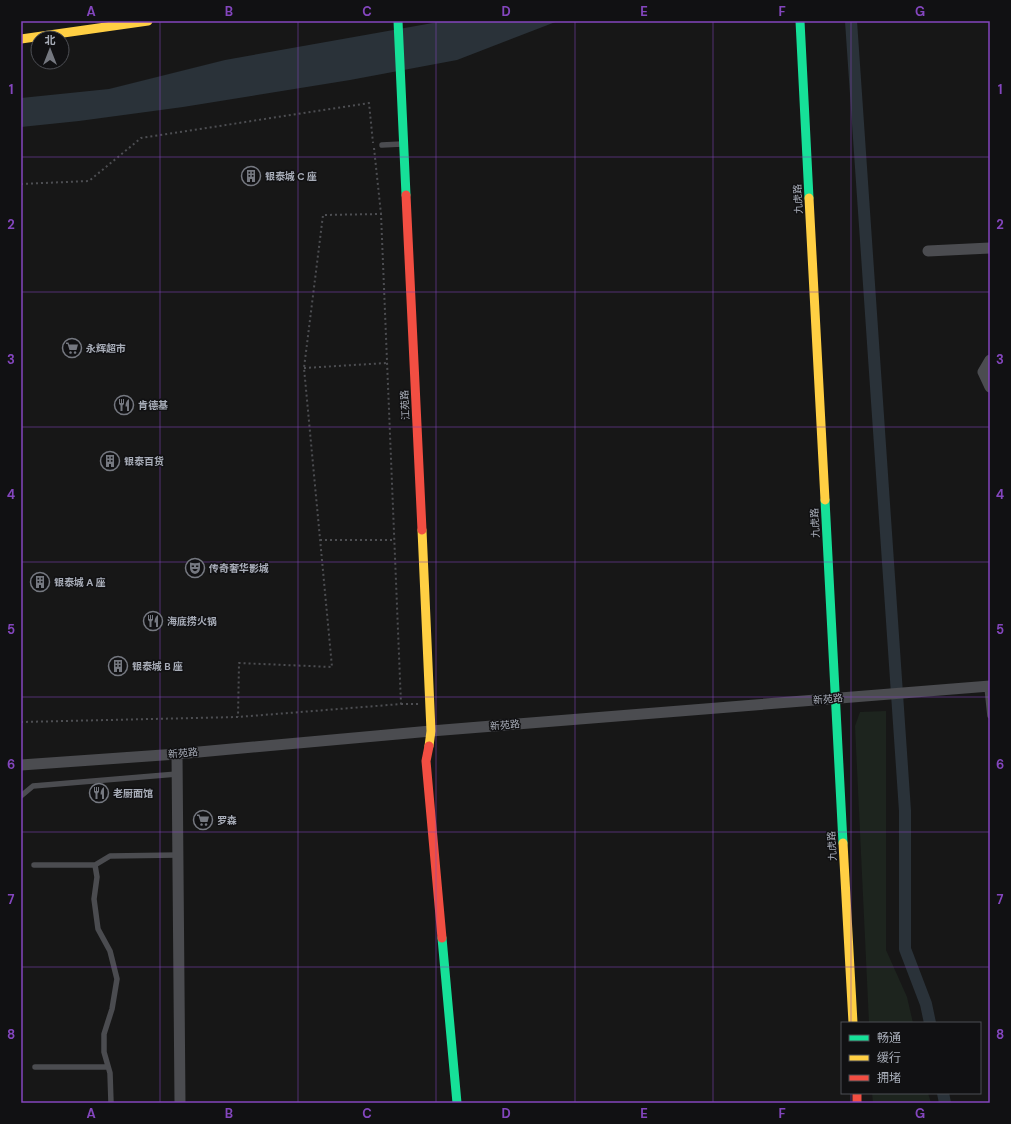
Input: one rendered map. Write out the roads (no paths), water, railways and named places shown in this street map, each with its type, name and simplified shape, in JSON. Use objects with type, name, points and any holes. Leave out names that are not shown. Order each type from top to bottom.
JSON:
[{"type":"street","points":[[21,39],[148,21]]},
{"type":"street","name":"江苑路","points":[[398,21],[430,731],[426,761],[458,1103]]},
{"type":"street","name":"九虎路","points":[[800,21],[853,1022]]},
{"type":"street","points":[[928,251],[990,248]]},
{"type":"street","points":[[990,360],[982,372],[990,388]]},
{"type":"street","name":"新苑路","points":[[21,765],[177,754],[430,731],[989,686]]},
{"type":"street","points":[[177,754],[180,1103]]},
{"type":"lane","points":[[382,145],[404,144]]},
{"type":"lane","points":[[989,686],[990,716]]},
{"type":"lane","points":[[21,796],[33,786],[177,774]]},
{"type":"lane","points":[[34,865],[95,865],[110,856],[178,855]]},
{"type":"lane","points":[[95,865],[97,877],[94,899],[98,929],[110,951],[117,979],[112,1009],[104,1034],[104,1052],[110,1073],[111,1103]]},
{"type":"lane","points":[[35,1067],[108,1067]]},
{"type":"waterway","points":[[851,21],[905,811],[905,949],[926,1004],[930,1022]]},
{"type":"waterway","points":[[943,1094],[945,1103]]},
{"type":"place","name":"银泰城 C 座","points":[[251,176]]},
{"type":"place","name":"永辉超市","points":[[72,348]]},
{"type":"place","name":"肯德基","points":[[124,405]]},
{"type":"place","name":"银泰百货","points":[[110,461]]},
{"type":"place","name":"传奇奢华影城","points":[[195,568]]},
{"type":"place","name":"银泰城 A 座","points":[[40,582]]},
{"type":"place","name":"海底捞火锅","points":[[153,621]]},
{"type":"place","name":"银泰城 B 座","points":[[118,666]]},
{"type":"place","name":"老厨面馆","points":[[99,793]]},
{"type":"place","name":"罗森","points":[[203,820]]}]
